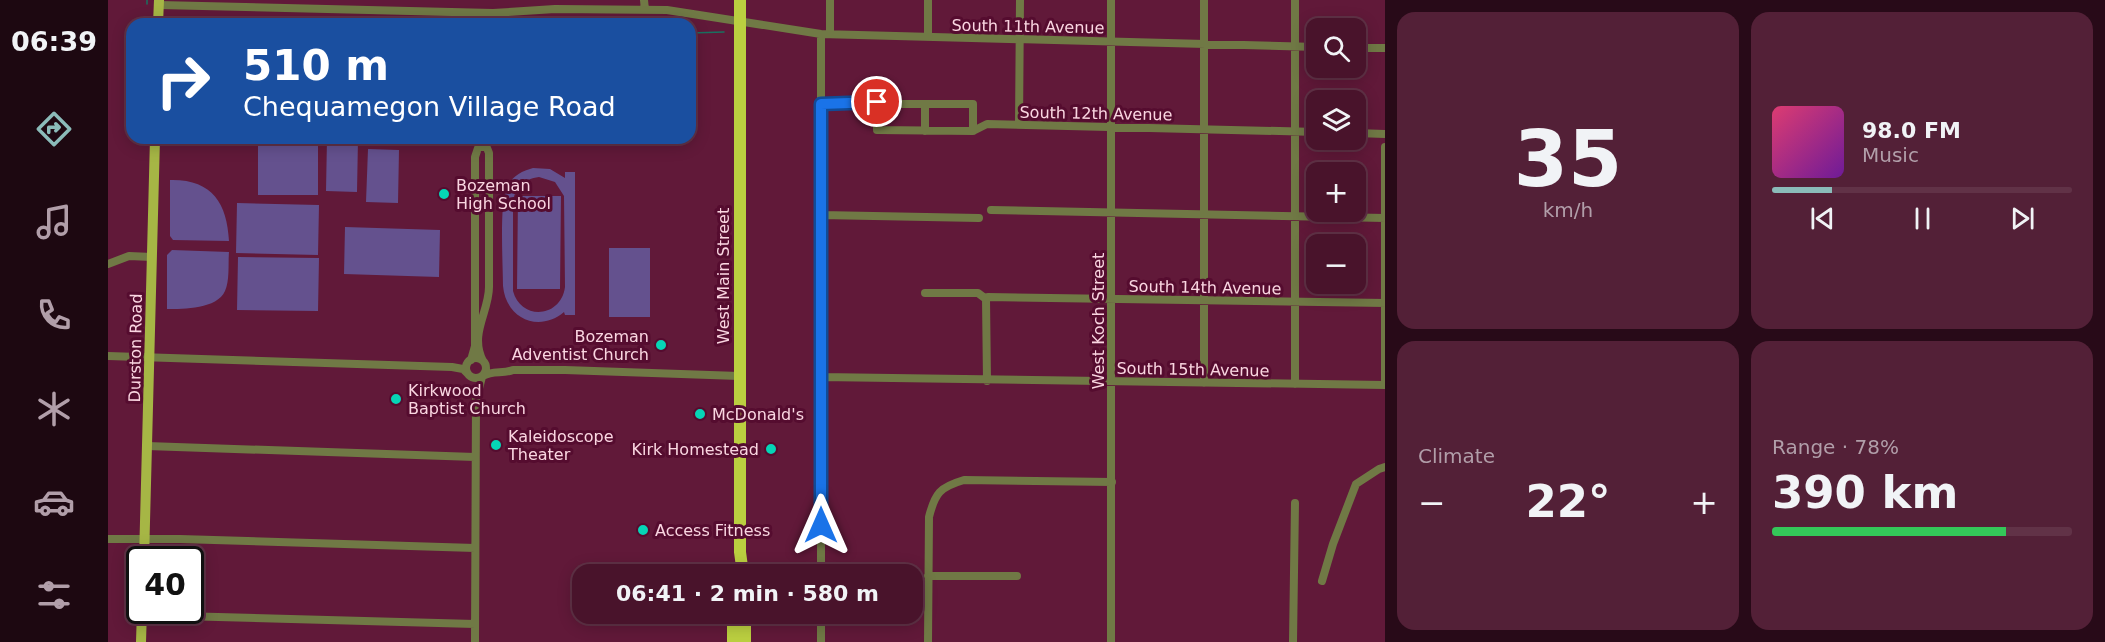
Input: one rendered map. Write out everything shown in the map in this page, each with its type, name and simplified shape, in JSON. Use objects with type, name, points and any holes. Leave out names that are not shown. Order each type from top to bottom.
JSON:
[{"type":"highway","name":"West Main Street","points":[[740,0],[739,376],[742,564]]},
{"type":"highway","name":"West Main Street","points":[[738,564],[740,552]]},
{"type":"highway","points":[[733,624],[733,642]]},
{"type":"highway","points":[[745,624],[745,642]]},
{"type":"main road","points":[[158,18],[159,2]]},
{"type":"main road","name":"Durston Road","points":[[144,546],[155,144]]},
{"type":"main road","points":[[141,642],[142,624]]},
{"type":"street","points":[[399,0],[399,10]]},
{"type":"street","points":[[644,0],[645,9]]},
{"type":"street","points":[[830,0],[830,34]]},
{"type":"street","points":[[928,0],[928,38]]},
{"type":"street","points":[[1019,125],[1020,0]]},
{"type":"street","name":"West Koch Street","points":[[1111,0],[1111,642]]},
{"type":"street","points":[[1204,0],[1204,383]]},
{"type":"street","points":[[1295,0],[1295,384]]},
{"type":"street","name":"South 11th Avenue","points":[[159,2],[493,13],[555,4],[682,11],[821,34],[1306,46]]},
{"type":"street","points":[[821,34],[821,564]]},
{"type":"street","points":[[1366,48],[1385,48]]},
{"type":"street","points":[[821,104],[877,102],[973,104],[973,131]]},
{"type":"street","name":"South 12th Avenue","points":[[877,102],[877,130],[973,131],[987,124],[1306,132]]},
{"type":"street","points":[[925,104],[925,131]]},
{"type":"street","points":[[1366,133],[1385,134]]},
{"type":"street","points":[[475,642],[476,399],[482,376],[486,370],[479,351],[480,324],[489,298],[489,153],[488,148],[483,146],[478,148],[475,157],[475,346],[466,368],[476,399]]},
{"type":"street","points":[[1385,147],[1385,385]]},
{"type":"street","points":[[992,210],[1385,218]]},
{"type":"street","points":[[821,215],[979,218]]},
{"type":"street","points":[[108,264],[129,256],[152,257]]},
{"type":"street","points":[[926,293],[978,293],[986,299],[987,381]]},
{"type":"street","name":"South 14th Avenue","points":[[988,297],[1385,303]]},
{"type":"street","points":[[108,356],[446,366],[463,369],[476,378],[490,372],[513,370]]},
{"type":"street","points":[[446,366],[477,359],[513,370],[739,376]]},
{"type":"street","name":"South 15th Avenue","points":[[821,377],[1385,385]]},
{"type":"street","points":[[147,446],[475,457]]},
{"type":"street","points":[[1322,582],[1333,544],[1356,484],[1385,467]]},
{"type":"street","points":[[928,642],[929,517],[932,502],[940,491],[948,485],[964,480],[1112,482]]},
{"type":"street","points":[[1293,642],[1295,503]]},
{"type":"street","points":[[108,539],[144,538],[475,548]]},
{"type":"street","points":[[928,576],[1017,576]]},
{"type":"street","points":[[204,615],[476,624]]},
{"type":"street","points":[[821,624],[821,642]]},
{"type":"shaded area","points":[[258,144],[318,144],[318,195],[258,195]]},
{"type":"shaded area","points":[[327,144],[358,144],[357,192],[326,191]]},
{"type":"shaded area","points":[[368,149],[399,150],[398,203],[366,202]]},
{"type":"shaded area","points":[[529,169],[550,169],[565,178],[565,172],[575,172],[575,315],[565,315],[564,312],[554,318],[535,322],[525,319],[510,307],[503,286],[502,220],[505,195],[512,180]],"holes":[[[539,177],[555,182],[564,196],[565,287],[556,305],[549,310],[532,311],[517,301],[513,291],[513,203],[515,193],[529,180]]]},
{"type":"shaded area","points":[[170,180],[197,184],[214,196],[225,215],[229,241],[173,240],[170,236]]},
{"type":"shaded area","points":[[518,196],[561,196],[560,289],[517,289]]},
{"type":"shaded area","points":[[237,203],[319,205],[318,255],[236,253]]},
{"type":"shaded area","points":[[345,227],[440,230],[439,277],[344,274]]},
{"type":"shaded area","points":[[609,248],[650,248],[650,317],[609,317]]},
{"type":"shaded area","points":[[172,250],[229,252],[228,282],[221,297],[208,305],[199,307],[167,309],[167,255]]},
{"type":"shaded area","points":[[238,257],[319,258],[318,311],[237,310]]},
{"type":"waterway","points":[[696,33],[724,32]]},
{"type":"place","name":"Bozeman High School","points":[[444,194]]},
{"type":"place","name":"Bozeman Adventist Church","points":[[661,345]]},
{"type":"place","name":"Kirkwood Baptist Church","points":[[396,399]]},
{"type":"place","name":"McDonald's","points":[[700,414]]},
{"type":"place","name":"Kaleidoscope Theater","points":[[496,445]]},
{"type":"place","name":"Kirk Homestead","points":[[771,449]]},
{"type":"place","name":"Access Fitness","points":[[643,530]]},
{"type":"route","points":[[821,525],[821,104],[877,102]]}]
